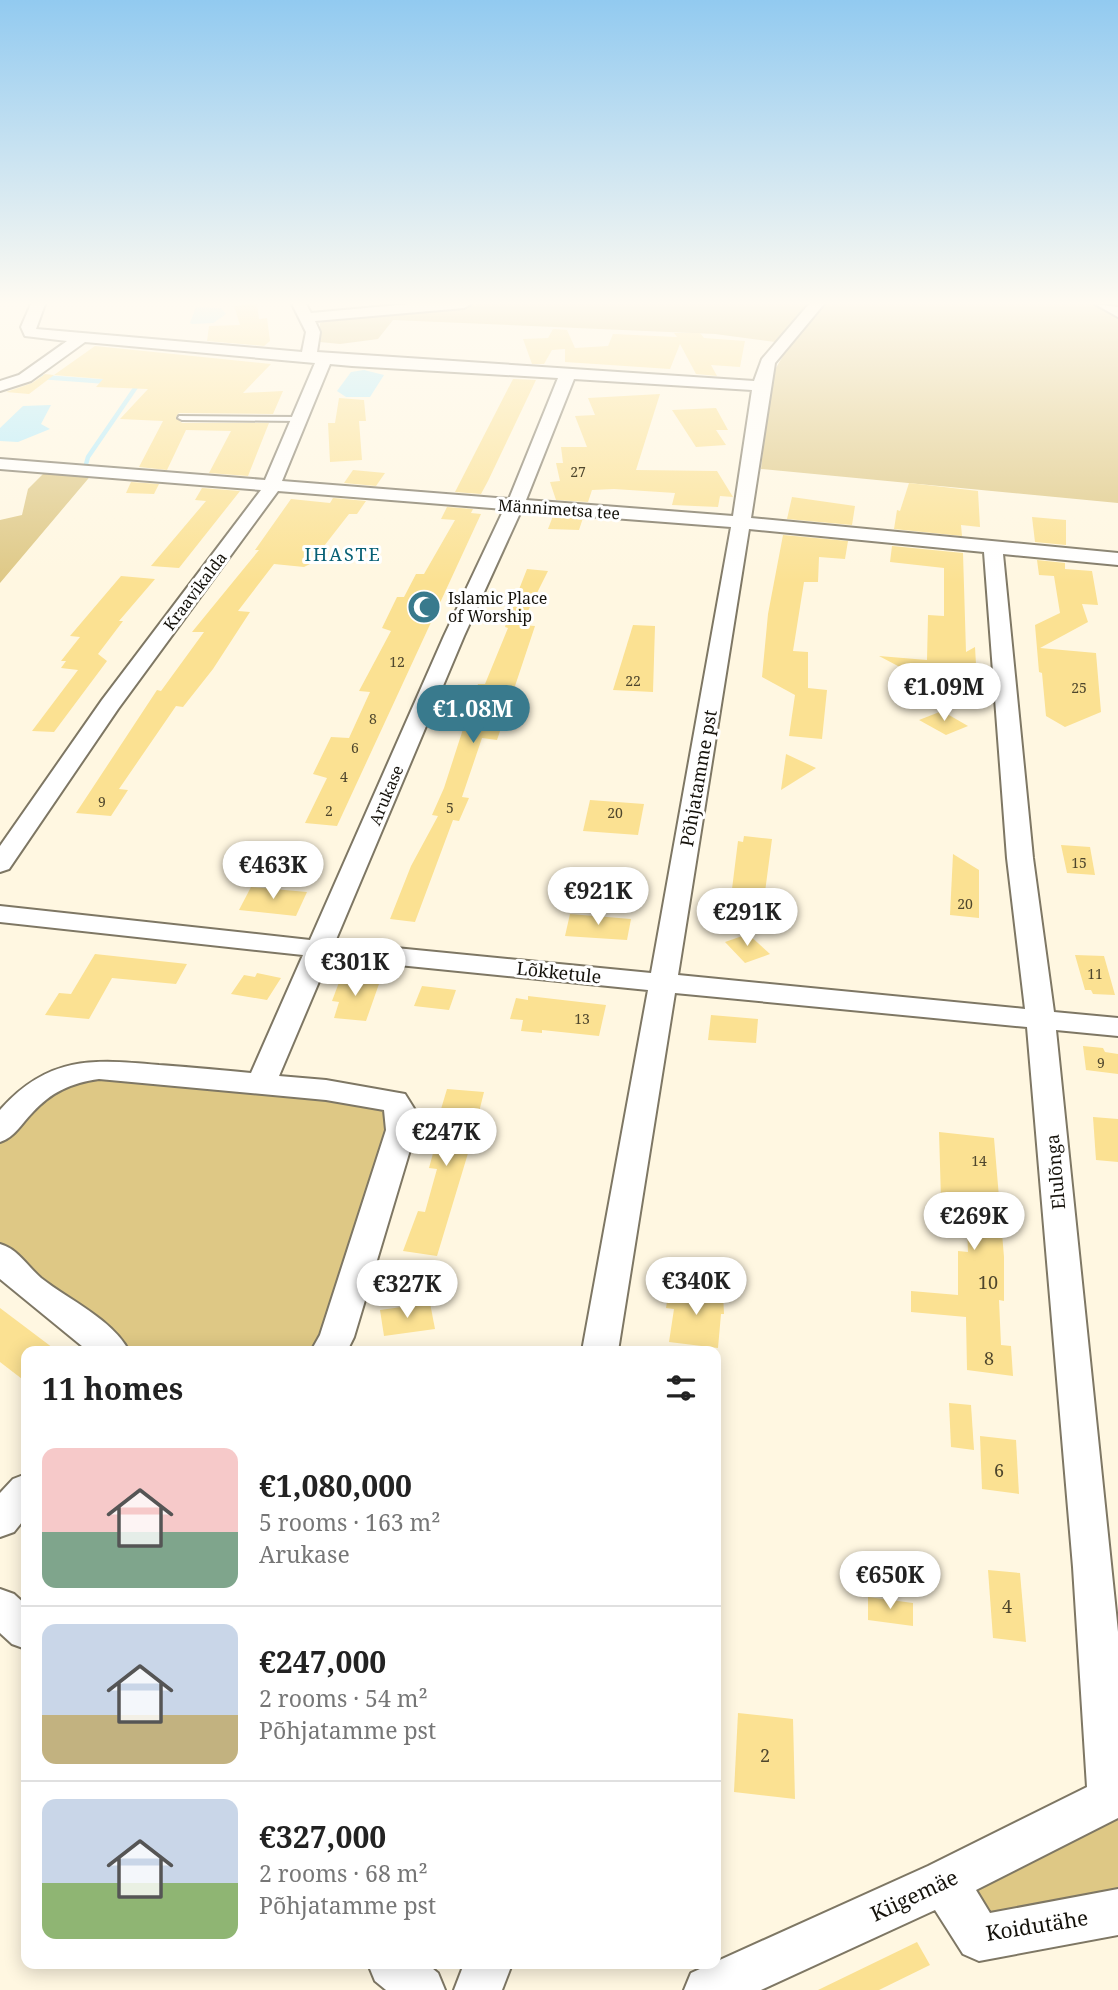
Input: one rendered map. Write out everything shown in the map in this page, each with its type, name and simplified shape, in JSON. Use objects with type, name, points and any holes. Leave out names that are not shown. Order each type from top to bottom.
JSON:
[{"type":"street","name":"Kraavikalda","points":[[0,864],[110,705],[270,487],[308,397]]},
{"type":"street","name":"Arukase","points":[[261,1084],[558,397]]},
{"type":"street","name":"Põhjatamme pst","points":[[601,1346],[741,523],[759,397]]},
{"type":"street","name":"Männimetsa tee","points":[[0,464],[741,523],[1118,559]]},
{"type":"street","name":"Elulõnga","points":[[993,545],[1020,858],[1041,1019],[1114,1798]]},
{"type":"street","name":"Lõkketule","points":[[0,914],[1118,1027]]},
{"type":"street","points":[[0,1131],[34,1090],[61,1075],[99,1069],[381,1097],[394,1101],[400,1110],[401,1130],[337,1337],[332,1346]]},
{"type":"street","points":[[0,1256],[30,1290],[89,1330],[106,1346]]},
{"type":"street","points":[[0,1520],[21,1496]]},
{"type":"street","points":[[0,1607],[21,1626]]},
{"type":"street","name":"Kiigemäe","points":[[708,1990],[944,1882],[1114,1798]]},
{"type":"street","name":"Koidutähe","points":[[944,1882],[979,1938],[1118,1912]]},
{"type":"street","points":[[398,1969],[421,1990]]},
{"type":"street","points":[[478,1990],[486,1969]]},
{"type":"lane","points":[[182,418],[298,419]]},
{"type":"shaded area","points":[[768,397],[1118,397],[1118,503],[761,469]]},
{"type":"shaded area","points":[[48,469],[93,473],[0,583],[0,520],[22,515],[28,489]]},
{"type":"shaded area","points":[[88,1073],[380,1103],[393,1112],[324,1346],[117,1346],[0,1244],[0,1142],[31,1097]]},
{"type":"shaded area","points":[[1118,1802],[1118,1906],[981,1931],[953,1887]]},
{"type":"water","points":[[51,405],[41,424],[50,429],[18,442],[0,441],[0,428],[23,406]]},
{"type":"building","points":[[141,397],[280,397],[273,414],[179,413],[176,417],[182,423],[269,423],[248,476],[209,473],[231,431],[186,430],[167,470],[139,467],[163,421],[120,419]]},
{"type":"building","points":[[504,397],[528,397],[481,494],[455,492]]},
{"type":"building","points":[[659,397],[636,470],[717,471],[733,497],[720,496],[718,507],[672,505],[675,493],[614,489],[592,490],[588,502],[556,500],[550,482],[560,481],[556,463],[563,463],[561,447],[587,447],[575,416],[595,415],[588,398]]},
{"type":"building","points":[[339,398],[364,400],[366,421],[359,421],[362,460],[330,462],[328,423],[335,423]]},
{"type":"building","points":[[716,408],[728,430],[716,430],[726,445],[696,447],[672,410]]},
{"type":"building","points":[[353,470],[385,473],[376,486],[344,483]]},
{"type":"building","points":[[131,482],[159,484],[154,494],[126,493]]},
{"type":"building","points":[[909,483],[978,491],[980,527],[961,525],[962,536],[894,529],[897,510],[900,511]]},
{"type":"building","points":[[202,488],[240,491],[179,568],[151,566],[206,501],[195,500]]},
{"type":"building","points":[[792,497],[855,506],[852,525],[787,519]]},
{"type":"building","points":[[333,498],[366,501],[357,514],[349,514],[310,564],[304,567],[274,564],[238,611],[250,612],[213,669],[183,707],[176,706],[119,789],[128,790],[111,816],[76,813],[157,690],[161,691],[204,632],[192,632],[259,550],[255,550],[291,499],[330,503]]},
{"type":"building","points":[[447,507],[473,509],[471,513],[481,514],[337,826],[305,823],[327,778],[313,774],[331,737],[349,738],[370,692],[359,691],[391,631],[382,628],[397,597],[404,597],[416,574],[424,574],[455,520],[441,519]]},
{"type":"building","points":[[553,516],[583,518],[579,530],[548,529]]},
{"type":"building","points":[[1032,517],[1066,520],[1066,545],[1035,542]]},
{"type":"building","points":[[783,535],[848,541],[845,559],[819,557],[818,582],[804,582],[793,651],[808,652],[808,688],[827,690],[822,739],[789,736],[795,695],[762,677],[768,614]]},
{"type":"building","points":[[892,546],[963,553],[966,652],[975,647],[977,682],[951,694],[879,656],[927,660],[928,615],[944,616],[944,568],[890,562]]},
{"type":"building","points":[[1037,560],[1065,563],[1065,569],[1092,571],[1098,605],[1082,604],[1088,622],[1040,648],[1096,653],[1101,712],[1065,727],[1046,716],[1035,625],[1060,613],[1054,576],[1039,575]]},
{"type":"building","points":[[527,569],[548,571],[521,625],[535,626],[497,740],[482,738],[462,797],[469,798],[459,821],[453,820],[415,922],[390,919],[411,866],[438,816],[432,815],[444,788],[474,695],[478,684],[485,684],[508,628],[505,627],[507,620]]},
{"type":"building","points":[[121,576],[155,579],[119,621],[123,621],[98,654],[107,661],[54,732],[32,731],[78,670],[61,668],[66,661],[61,661],[80,637],[70,636]]},
{"type":"building","points":[[633,625],[655,626],[653,692],[613,690]]},
{"type":"building","points":[[942,711],[968,726],[946,735],[919,720]]},
{"type":"building","points":[[786,754],[816,768],[781,790]]},
{"type":"building","points":[[590,800],[644,804],[638,835],[583,831]]},
{"type":"building","points":[[744,836],[772,839],[765,892],[732,889],[738,841],[743,842]]},
{"type":"building","points":[[1061,845],[1090,847],[1095,875],[1067,873]]},
{"type":"building","points":[[953,854],[979,870],[979,918],[950,915]]},
{"type":"building","points":[[251,887],[307,892],[296,916],[239,910]]},
{"type":"building","points":[[570,914],[631,919],[627,940],[565,936]]},
{"type":"building","points":[[748,934],[770,954],[745,963],[725,942]]},
{"type":"building","points":[[95,954],[187,964],[176,984],[112,978],[89,1019],[45,1015],[59,993],[71,994]]},
{"type":"building","points":[[1075,955],[1104,956],[1115,995],[1093,994],[1091,990],[1085,990]]},
{"type":"building","points":[[257,973],[281,978],[267,1000],[231,994],[244,975],[255,977]]},
{"type":"building","points":[[341,977],[380,981],[366,1021],[334,1018],[339,1002],[332,1001]]},
{"type":"building","points":[[422,986],[456,990],[449,1010],[414,1006]]},
{"type":"building","points":[[528,996],[606,1005],[599,1036],[542,1030],[542,1033],[521,1031],[523,1020],[510,1019],[516,998],[528,1000]]},
{"type":"building","points":[[711,1015],[758,1019],[756,1043],[708,1040]]},
{"type":"building","points":[[1083,1046],[1103,1048],[1105,1052],[1118,1054],[1118,1074],[1086,1070]]},
{"type":"building","points":[[447,1089],[484,1092],[472,1140],[437,1256],[403,1251],[418,1211],[425,1212],[437,1169],[429,1168],[435,1146],[430,1146]]},
{"type":"building","points":[[1093,1117],[1118,1119],[1118,1162],[1096,1160]]},
{"type":"building","points":[[939,1132],[994,1138],[1004,1257],[1004,1301],[999,1300],[1001,1345],[1011,1346],[1013,1376],[967,1370],[966,1317],[911,1312],[911,1291],[958,1295],[958,1251],[968,1252],[966,1202],[941,1199]]},
{"type":"building","points":[[669,1288],[723,1294],[724,1314],[721,1314],[718,1346],[669,1342],[674,1309],[666,1308]]},
{"type":"building","points":[[430,1303],[435,1329],[384,1336],[380,1310]]},
{"type":"building","points":[[0,1308],[50,1346],[21,1346],[21,1378],[0,1362]]},
{"type":"building","points":[[949,1403],[971,1405],[974,1450],[951,1447]]},
{"type":"building","points":[[980,1436],[1016,1440],[1019,1494],[982,1489]]},
{"type":"building","points":[[988,1570],[1020,1573],[1026,1642],[993,1638]]},
{"type":"building","points":[[868,1597],[913,1603],[913,1626],[868,1620]]},
{"type":"building","points":[[738,1713],[793,1719],[795,1799],[734,1792]]},
{"type":"building","points":[[917,1942],[930,1965],[879,1990],[818,1990]]},
{"type":"waterway","points":[[85,468],[88,457],[129,397]]},
{"type":"place","name":"Islamic Place of Worship","points":[[424,607]]},
{"type":"district","name":"IHASTE","points":[[343,554]]}]
